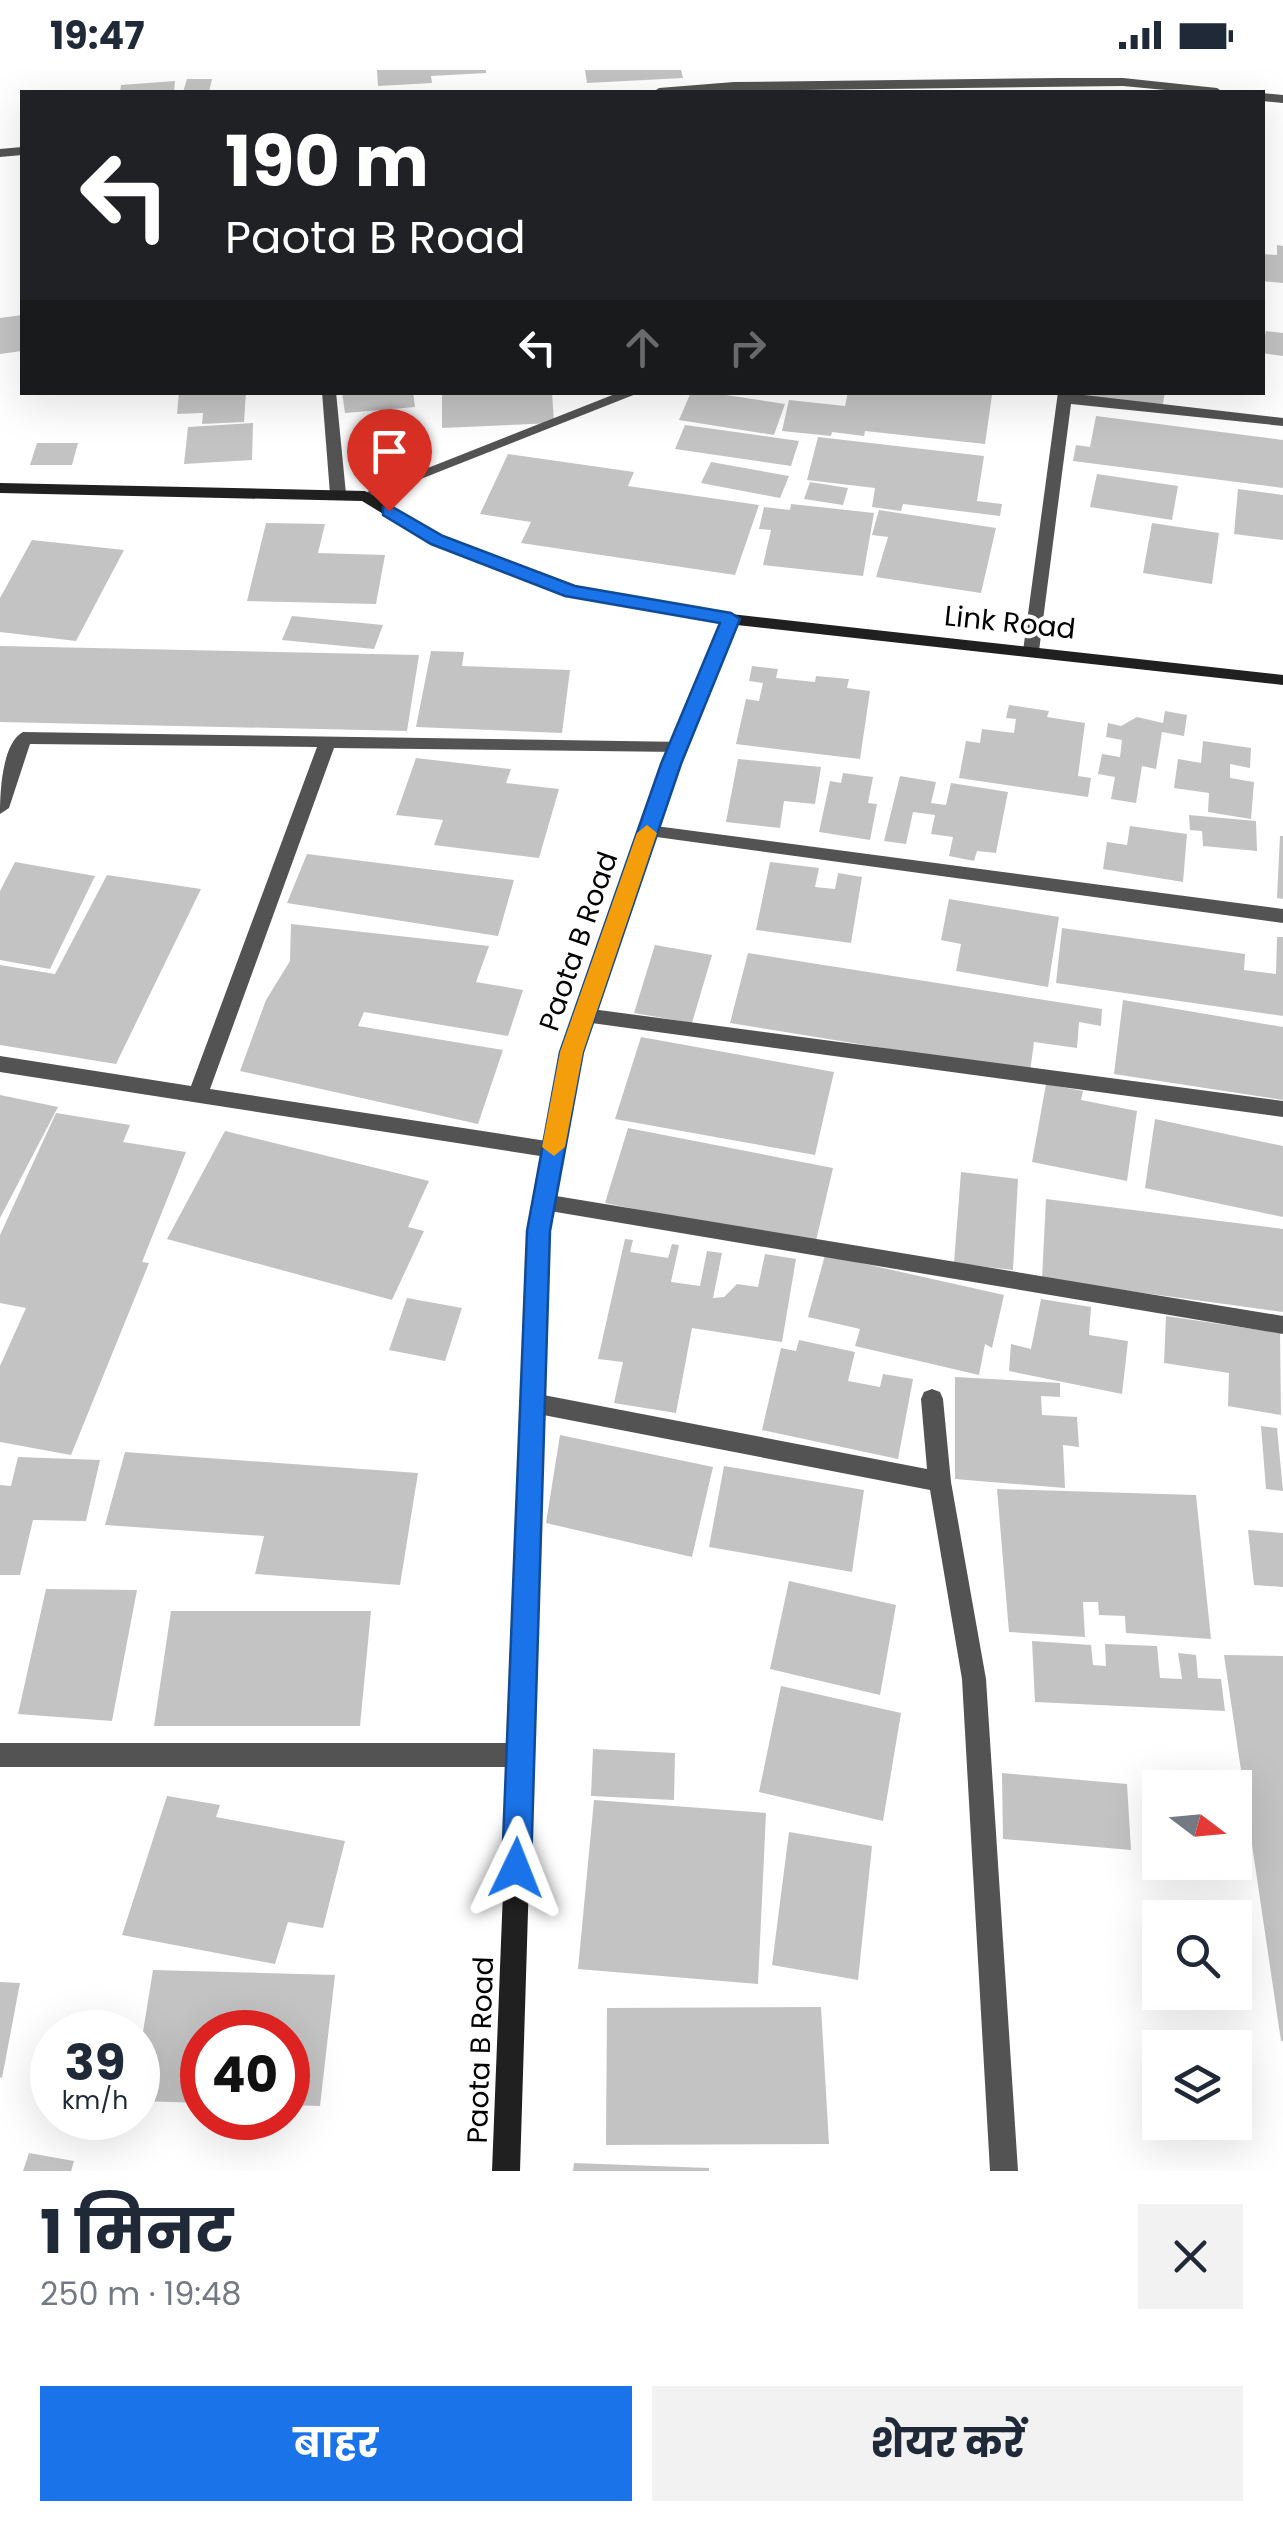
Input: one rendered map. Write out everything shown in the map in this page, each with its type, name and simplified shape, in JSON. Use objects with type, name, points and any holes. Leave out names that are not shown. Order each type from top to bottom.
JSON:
[{"type":"street","points":[[729,70],[736,89]]},
{"type":"street","points":[[710,90],[1121,82],[1198,90]]},
{"type":"street","points":[[329,395],[338,494]]},
{"type":"street","points":[[0,488],[364,496],[626,395]]},
{"type":"street","points":[[1032,652],[1065,396],[1283,422]]},
{"type":"street","points":[[364,496],[437,540],[571,592],[731,619]]},
{"type":"street","name":"Link Road","points":[[731,619],[1283,680]]},
{"type":"street","name":"Paota B Road","points":[[506,2171],[538,1231],[572,1052],[648,831],[731,619]]},
{"type":"street","points":[[0,808],[23,738]]},
{"type":"street","points":[[0,739],[680,746]]},
{"type":"street","points":[[198,1094],[328,742]]},
{"type":"street","points":[[648,831],[1283,916]]},
{"type":"street","points":[[584,1014],[1283,1109]]},
{"type":"street","points":[[0,1064],[553,1150]]},
{"type":"street","points":[[544,1202],[1283,1325]]},
{"type":"street","points":[[932,1399],[940,1482],[974,1679],[1004,2171]]},
{"type":"street","points":[[532,1403],[940,1482]]},
{"type":"street","points":[[0,1755],[520,1755]]},
{"type":"building","points":[[377,70],[486,73],[431,76],[432,83],[378,86]]},
{"type":"building","points":[[585,70],[681,70],[683,78],[587,83]]},
{"type":"building","points":[[187,79],[212,79],[209,90],[184,90]]},
{"type":"building","points":[[175,81],[174,90],[120,90],[121,85]]},
{"type":"building","points":[[1277,245],[1283,246],[1283,283],[1265,281],[1265,254],[1277,255]]},
{"type":"building","points":[[20,315],[20,351],[0,354],[0,318]]},
{"type":"building","points":[[1266,331],[1283,333],[1283,356],[1265,353]]},
{"type":"building","points":[[179,395],[246,395],[244,422],[202,424],[203,413],[177,414]]},
{"type":"building","points":[[342,395],[413,395],[415,407],[345,413]]},
{"type":"building","points":[[442,395],[552,395],[554,423],[442,428]]},
{"type":"building","points":[[690,395],[726,395],[785,404],[774,435],[679,420]]},
{"type":"building","points":[[847,395],[992,395],[985,444],[865,431],[864,436],[832,432],[831,436],[782,431],[789,400],[845,406]]},
{"type":"building","points":[[1068,395],[1164,395],[1162,409]]},
{"type":"building","points":[[1096,416],[1283,440],[1283,488],[1073,461],[1076,445],[1090,447]]},
{"type":"building","points":[[419,422],[421,451],[366,455],[364,425]]},
{"type":"building","points":[[253,423],[252,460],[184,464],[188,427]]},
{"type":"building","points":[[685,425],[799,441],[791,466],[675,449]]},
{"type":"building","points":[[818,437],[984,456],[977,501],[1002,504],[1000,516],[903,504],[901,511],[872,507],[875,488],[807,480]]},
{"type":"building","points":[[37,443],[78,443],[72,465],[30,465]]},
{"type":"building","points":[[508,454],[634,472],[628,486],[759,505],[735,575],[521,543],[531,522],[480,514]]},
{"type":"building","points":[[711,462],[789,476],[780,498],[701,483]]},
{"type":"building","points":[[1097,474],[1178,486],[1172,520],[1090,507]]},
{"type":"building","points":[[810,482],[848,488],[843,505],[804,499]]},
{"type":"building","points":[[1238,489],[1283,495],[1283,540],[1234,534]]},
{"type":"building","points":[[791,504],[874,513],[863,576],[763,565],[771,530],[759,529],[764,507],[790,510]]},
{"type":"building","points":[[879,510],[996,528],[981,593],[876,577],[888,537],[872,535]]},
{"type":"building","points":[[266,523],[325,524],[318,553],[385,555],[376,604],[247,601]]},
{"type":"building","points":[[1152,523],[1219,533],[1212,584],[1143,573]]},
{"type":"building","points":[[32,540],[124,550],[76,641],[0,632],[0,598]]},
{"type":"building","points":[[292,616],[383,625],[374,649],[282,640]]},
{"type":"building","points":[[0,646],[419,655],[407,731],[0,722]]},
{"type":"building","points":[[431,651],[464,652],[462,666],[570,670],[562,733],[416,727]]},
{"type":"building","points":[[752,666],[778,669],[776,678],[815,682],[816,676],[849,679],[847,688],[870,691],[860,759],[736,744],[746,699],[759,701],[763,683],[749,681]]},
{"type":"building","points":[[1009,705],[1049,711],[1047,717],[1085,723],[1078,776],[1091,778],[1088,797],[959,778],[966,741],[980,743],[982,729],[1014,733],[1016,719],[1006,718]]},
{"type":"building","points":[[1165,711],[1187,715],[1184,736],[1162,732],[1156,769],[1142,766],[1136,803],[1111,799],[1115,777],[1098,774],[1102,754],[1120,757],[1122,740],[1106,737],[1108,723],[1121,726],[1137,717],[1163,723]]},
{"type":"building","points":[[1203,741],[1251,748],[1250,768],[1230,764],[1230,778],[1254,782],[1251,819],[1208,812],[1209,793],[1174,788],[1178,759],[1201,763]]},
{"type":"building","points":[[416,758],[511,769],[506,783],[559,789],[539,858],[434,845],[443,820],[396,815]]},
{"type":"building","points":[[738,759],[821,767],[815,804],[784,801],[780,828],[726,822]]},
{"type":"building","points":[[843,773],[873,777],[868,803],[877,804],[870,840],[819,832],[830,781],[841,783]]},
{"type":"building","points":[[900,776],[936,782],[931,803],[946,805],[951,783],[1008,792],[996,853],[977,851],[974,861],[949,856],[953,837],[931,834],[935,815],[913,812],[906,844],[884,841]]},
{"type":"building","points":[[1189,815],[1256,821],[1257,851],[1203,846],[1202,831],[1190,830]]},
{"type":"building","points":[[1130,826],[1187,834],[1183,882],[1103,869],[1107,842],[1127,845]]},
{"type":"building","points":[[1283,836],[1283,899],[1277,898]]},
{"type":"building","points":[[307,854],[514,880],[498,936],[287,903]]},
{"type":"building","points":[[15,862],[95,876],[50,969],[0,960],[0,891]]},
{"type":"building","points":[[770,862],[819,868],[815,887],[835,889],[838,873],[862,877],[851,943],[756,930]]},
{"type":"building","points":[[107,875],[201,889],[116,1064],[0,1045],[0,965],[55,974]]},
{"type":"building","points":[[949,899],[1059,917],[1048,987],[956,971],[961,944],[941,940]]},
{"type":"building","points":[[291,924],[489,946],[476,982],[523,990],[508,1036],[364,1012],[358,1026],[503,1050],[478,1124],[240,1071],[266,1000],[290,961]]},
{"type":"building","points":[[1062,928],[1245,954],[1244,970],[1276,974],[1277,937],[1283,937],[1283,1016],[1056,983]]},
{"type":"building","points":[[655,945],[712,955],[692,1023],[634,1013]]},
{"type":"building","points":[[748,953],[1102,1009],[1101,1026],[1079,1022],[1077,1048],[1034,1042],[1030,1072],[730,1023]]},
{"type":"building","points":[[1123,1000],[1283,1027],[1283,1100],[1114,1074]]},
{"type":"building","points":[[641,1037],[834,1072],[815,1155],[615,1119]]},
{"type":"building","points":[[1046,1084],[1083,1091],[1081,1100],[1137,1111],[1127,1181],[1032,1162]]},
{"type":"building","points":[[0,1095],[58,1107],[0,1218]]},
{"type":"building","points":[[56,1113],[130,1125],[123,1142],[186,1152],[142,1262],[149,1263],[71,1455],[0,1442],[0,1366],[26,1308],[0,1303],[0,1235]]},
{"type":"building","points":[[1155,1119],[1283,1146],[1283,1217],[1145,1188]]},
{"type":"building","points":[[628,1128],[833,1168],[815,1245],[605,1203]]},
{"type":"building","points":[[225,1131],[429,1181],[408,1227],[424,1231],[392,1300],[167,1239]]},
{"type":"building","points":[[961,1172],[1018,1179],[1013,1270],[954,1263]]},
{"type":"building","points":[[1046,1199],[1283,1229],[1283,1312],[1042,1279]]},
{"type":"building","points":[[625,1239],[633,1240],[630,1252],[668,1258],[672,1244],[679,1245],[671,1282],[700,1286],[707,1251],[722,1253],[713,1298],[724,1297],[737,1284],[758,1287],[765,1254],[796,1259],[782,1342],[692,1328],[676,1413],[614,1403],[623,1362],[598,1359]]},
{"type":"building","points":[[825,1255],[1004,1295],[992,1348],[985,1344],[979,1375],[855,1346],[860,1329],[808,1317]]},
{"type":"building","points":[[407,1298],[462,1308],[445,1361],[389,1350]]},
{"type":"building","points":[[1041,1299],[1091,1307],[1089,1335],[1128,1341],[1122,1394],[1009,1371],[1011,1344],[1031,1349]]},
{"type":"building","points":[[1166,1316],[1280,1333],[1281,1415],[1228,1406],[1229,1373],[1164,1363]]},
{"type":"building","points":[[799,1340],[855,1352],[848,1381],[880,1387],[883,1374],[913,1379],[898,1459],[762,1430],[781,1348],[796,1351]]},
{"type":"building","points":[[955,1377],[1060,1383],[1060,1397],[1041,1396],[1042,1415],[1077,1417],[1079,1447],[1063,1445],[1065,1488],[955,1479]]},
{"type":"building","points":[[1261,1426],[1277,1428],[1283,1491],[1266,1489]]},
{"type":"building","points":[[560,1435],[713,1467],[692,1557],[546,1523]]},
{"type":"building","points":[[125,1452],[418,1473],[400,1585],[255,1574],[264,1536],[105,1525]]},
{"type":"building","points":[[18,1457],[100,1460],[86,1521],[33,1520],[20,1575],[0,1575],[0,1485],[11,1486]]},
{"type":"building","points":[[724,1466],[864,1490],[852,1572],[709,1547]]},
{"type":"building","points":[[997,1489],[1196,1495],[1211,1639],[1126,1633],[1125,1616],[1099,1615],[1098,1602],[1083,1602],[1085,1637],[1009,1632]]},
{"type":"building","points":[[1248,1530],[1283,1533],[1283,1587],[1254,1585]]},
{"type":"building","points":[[789,1581],[896,1605],[880,1695],[770,1669]]},
{"type":"building","points":[[46,1589],[137,1590],[112,1721],[18,1714]]},
{"type":"building","points":[[171,1611],[371,1611],[360,1726],[154,1726]]},
{"type":"building","points":[[1032,1641],[1091,1645],[1093,1665],[1106,1666],[1105,1644],[1157,1646],[1160,1678],[1182,1679],[1178,1653],[1196,1655],[1198,1678],[1221,1679],[1225,1711],[1035,1702]]},
{"type":"building","points":[[1224,1655],[1283,1656],[1283,2041],[1252,1845],[1252,1770],[1241,1770]]},
{"type":"building","points":[[781,1686],[901,1713],[883,1821],[759,1792]]},
{"type":"building","points":[[593,1749],[675,1753],[674,1800],[591,1796]]},
{"type":"building","points":[[1002,1773],[1127,1784],[1131,1850],[1003,1839]]},
{"type":"building","points":[[167,1796],[220,1805],[216,1817],[345,1841],[323,1928],[288,1922],[275,1964],[122,1935]]},
{"type":"building","points":[[594,1800],[766,1813],[758,1984],[578,1969]]},
{"type":"building","points":[[789,1832],[872,1846],[858,1980],[772,1965]]},
{"type":"building","points":[[153,1970],[335,1975],[320,2106],[310,2106],[310,2010],[180,2010],[180,2102],[160,2102],[160,2010],[147,2010]]},
{"type":"building","points":[[0,1982],[20,1983],[2,2078],[0,2077]]},
{"type":"building","points":[[821,2007],[829,2144],[606,2145],[607,2008]]},
{"type":"building","points":[[29,2153],[74,2161],[71,2171],[23,2171]]},
{"type":"building","points":[[574,2163],[709,2168],[709,2171],[573,2171]]},
{"type":"slow traffic","points":[[554,1147],[572,1052],[647,833]]},
{"type":"route","points":[[389,511],[437,540],[571,592],[731,619],[671,764],[572,1052],[538,1231],[516,1868]]}]
